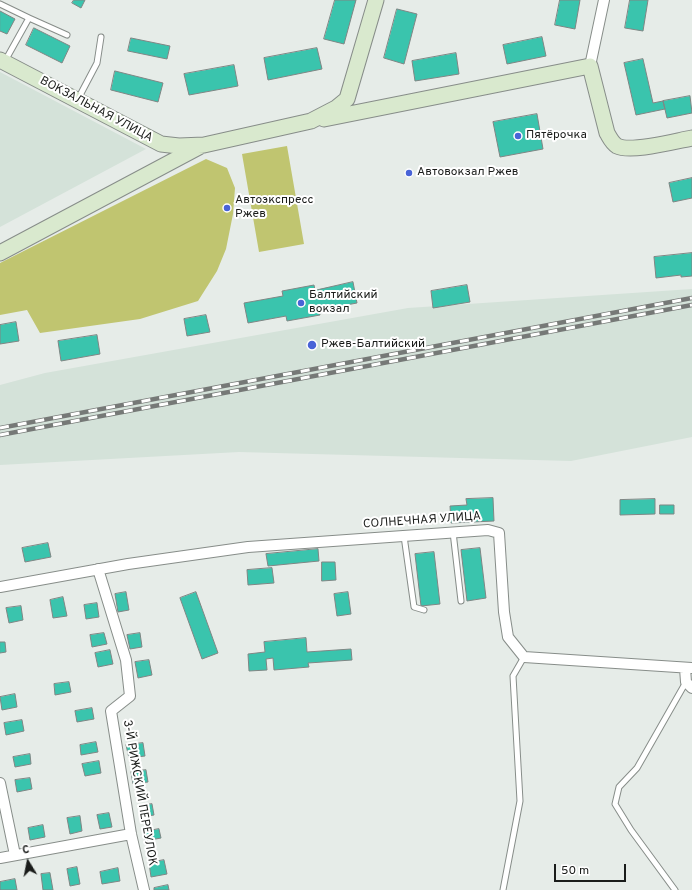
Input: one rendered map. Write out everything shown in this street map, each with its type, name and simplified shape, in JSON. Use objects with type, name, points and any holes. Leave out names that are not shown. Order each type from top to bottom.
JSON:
[{"type":"street","points":[[371,109],[362,107],[358,104],[354,95],[356,68],[376,0]]},
{"type":"street","points":[[604,0],[590,66],[607,134],[612,142],[617,146],[633,148],[692,138]]},
{"type":"street","name":"ВОКЗАЛЬНАЯ УЛИЦА","points":[[2,61],[161,144],[179,146],[204,144],[311,121],[336,108],[347,99],[356,68]]},
{"type":"street","points":[[311,121],[590,66]]},
{"type":"street","points":[[0,253],[204,144]]},
{"type":"street","name":"СОЛНЕЧНАЯ УЛИЦА","points":[[0,587],[128,564],[248,547],[488,530],[499,534],[504,612],[508,637],[524,657]]},
{"type":"street","name":"3-Й РИЖСКИЙ ПЕРЕУЛОК","points":[[98,569],[126,660],[130,696],[111,711],[131,834],[144,890]]},
{"type":"street","points":[[524,657],[689,668],[689,685]]},
{"type":"street","points":[[0,783],[15,855]]},
{"type":"street","points":[[0,858],[131,834]]},
{"type":"lane","points":[[0,4],[67,35]]},
{"type":"lane","points":[[2,61],[29,18]]},
{"type":"lane","points":[[78,100],[97,63],[102,37]]},
{"type":"lane","points":[[453,532],[461,601]]},
{"type":"lane","points":[[404,536],[414,607],[424,610]]},
{"type":"lane","points":[[503,890],[520,801],[513,676],[524,657]]},
{"type":"lane","points":[[675,890],[631,830],[615,804],[620,787],[637,768],[689,685]]},
{"type":"shaded area","points":[[0,72],[146,149],[0,227]]},
{"type":"shaded area","points":[[692,289],[692,437],[571,461],[239,452],[0,465],[0,385],[45,373],[408,308]]},
{"type":"green space","points":[[287,146],[304,244],[259,252],[242,154]]},
{"type":"green space","points":[[206,159],[227,168],[235,188],[233,214],[226,249],[217,271],[198,301],[140,319],[40,333],[27,310],[0,315],[0,263]]},
{"type":"building","points":[[74,0],[85,0],[81,8],[72,3]]},
{"type":"building","points":[[335,0],[356,0],[344,44],[324,39]]},
{"type":"building","points":[[560,0],[580,0],[575,29],[555,25]]},
{"type":"building","points":[[630,0],[648,0],[643,31],[625,28]]},
{"type":"building","points":[[397,9],[417,14],[404,64],[384,58]]},
{"type":"building","points":[[0,11],[15,19],[7,34],[0,31]]},
{"type":"building","points":[[34,28],[70,46],[62,63],[26,45]]},
{"type":"building","points":[[542,37],[546,56],[507,64],[503,45]]},
{"type":"building","points":[[131,38],[170,46],[167,59],[128,51]]},
{"type":"building","points":[[317,48],[322,69],[268,80],[264,58]]},
{"type":"building","points":[[456,53],[459,74],[415,81],[412,61]]},
{"type":"building","points":[[643,59],[653,103],[663,101],[665,109],[636,115],[624,63]]},
{"type":"building","points":[[234,65],[238,86],[189,95],[184,74]]},
{"type":"building","points":[[115,71],[163,83],[158,102],[111,90]]},
{"type":"building","points":[[690,96],[692,113],[667,118],[663,101]]},
{"type":"building","name":"Пятёрочка","points":[[537,114],[543,149],[500,157],[493,122]]},
{"type":"building","points":[[692,178],[692,198],[673,202],[669,183]]},
{"type":"building","points":[[692,253],[692,276],[681,277],[681,275],[656,278],[654,257]]},
{"type":"building","name":"Балтийский вокзал","points":[[353,282],[357,303],[319,310],[320,315],[287,321],[286,316],[248,323],[244,303],[283,296],[282,291],[314,285],[315,290]]},
{"type":"building","points":[[467,285],[470,302],[433,308],[431,291]]},
{"type":"building","points":[[206,315],[210,332],[187,336],[184,319]]},
{"type":"building","points":[[16,322],[19,341],[0,344],[0,325]]},
{"type":"building","points":[[97,335],[100,354],[61,361],[58,341]]},
{"type":"building","points":[[493,498],[494,521],[451,523],[450,506],[467,505],[466,499]]},
{"type":"building","points":[[655,499],[655,514],[620,515],[620,500]]},
{"type":"building","points":[[660,505],[674,505],[674,514],[660,514]]},
{"type":"building","points":[[48,543],[51,557],[25,562],[22,548]]},
{"type":"building","points":[[480,548],[486,598],[467,601],[461,550]]},
{"type":"building","points":[[318,549],[319,561],[268,566],[266,554]]},
{"type":"building","points":[[434,552],[440,604],[421,606],[415,554]]},
{"type":"building","points":[[322,562],[335,562],[336,580],[322,581]]},
{"type":"building","points":[[272,568],[274,583],[248,585],[247,570]]},
{"type":"building","points":[[126,592],[129,610],[118,612],[115,594]]},
{"type":"building","points":[[196,592],[218,653],[202,659],[180,598]]},
{"type":"building","points":[[348,592],[351,614],[337,616],[334,594]]},
{"type":"building","points":[[63,597],[67,616],[53,618],[50,600]]},
{"type":"building","points":[[97,603],[99,617],[86,619],[84,605]]},
{"type":"building","points":[[21,606],[23,620],[9,623],[6,608]]},
{"type":"building","points":[[104,633],[107,644],[92,647],[90,635]]},
{"type":"building","points":[[140,633],[142,647],[130,649],[127,635]]},
{"type":"building","points":[[306,638],[307,652],[351,649],[352,660],[308,663],[309,667],[274,670],[273,658],[266,659],[267,670],[249,671],[248,654],[265,652],[264,642]]},
{"type":"building","points":[[0,642],[5,642],[6,652],[0,653]]},
{"type":"building","points":[[110,650],[113,664],[98,667],[95,653]]},
{"type":"building","points":[[149,660],[152,675],[138,678],[135,662]]},
{"type":"building","points":[[69,682],[71,692],[55,695],[54,684]]},
{"type":"building","points":[[15,694],[17,707],[2,710],[0,697]]},
{"type":"building","points":[[92,708],[94,719],[77,722],[75,711]]},
{"type":"building","points":[[22,720],[24,731],[6,735],[4,723]]},
{"type":"building","points":[[96,742],[98,752],[81,755],[80,745]]},
{"type":"building","points":[[143,743],[145,756],[129,758],[126,745]]},
{"type":"building","points":[[30,754],[31,764],[15,767],[13,757]]},
{"type":"building","points":[[99,761],[101,773],[85,776],[82,764]]},
{"type":"building","points":[[146,770],[148,782],[133,784],[131,772]]},
{"type":"building","points":[[30,778],[32,789],[17,792],[15,780]]},
{"type":"building","points":[[152,804],[154,815],[141,817],[139,806]]},
{"type":"building","points":[[109,813],[112,827],[100,829],[97,815]]},
{"type":"building","points":[[80,816],[82,831],[70,834],[67,818]]},
{"type":"building","points":[[43,825],[45,837],[30,840],[28,828]]},
{"type":"building","points":[[159,829],[161,838],[145,841],[143,832]]},
{"type":"building","points":[[164,860],[167,874],[151,877],[149,863]]},
{"type":"building","points":[[77,867],[80,884],[70,886],[67,869]]},
{"type":"building","points":[[118,868],[120,881],[102,884],[100,872]]},
{"type":"building","points":[[50,873],[53,890],[43,890],[41,874]]},
{"type":"building","points":[[15,879],[17,890],[0,890],[0,882]]},
{"type":"building","points":[[168,885],[169,890],[154,890],[154,888]]},
{"type":"railway","points":[[0,428],[692,298]]},
{"type":"railway","points":[[0,435],[692,305]]},
{"type":"place","name":"Пятёрочка","points":[[518,136]]},
{"type":"place","name":"Автовокзал Ржев","points":[[409,173]]},
{"type":"place","name":"Автоэкспресс Ржев","points":[[227,208]]},
{"type":"place","name":"Балтийский вокзал","points":[[301,303]]},
{"type":"place","name":"Ржев-Балтийский","points":[[312,345]]}]
